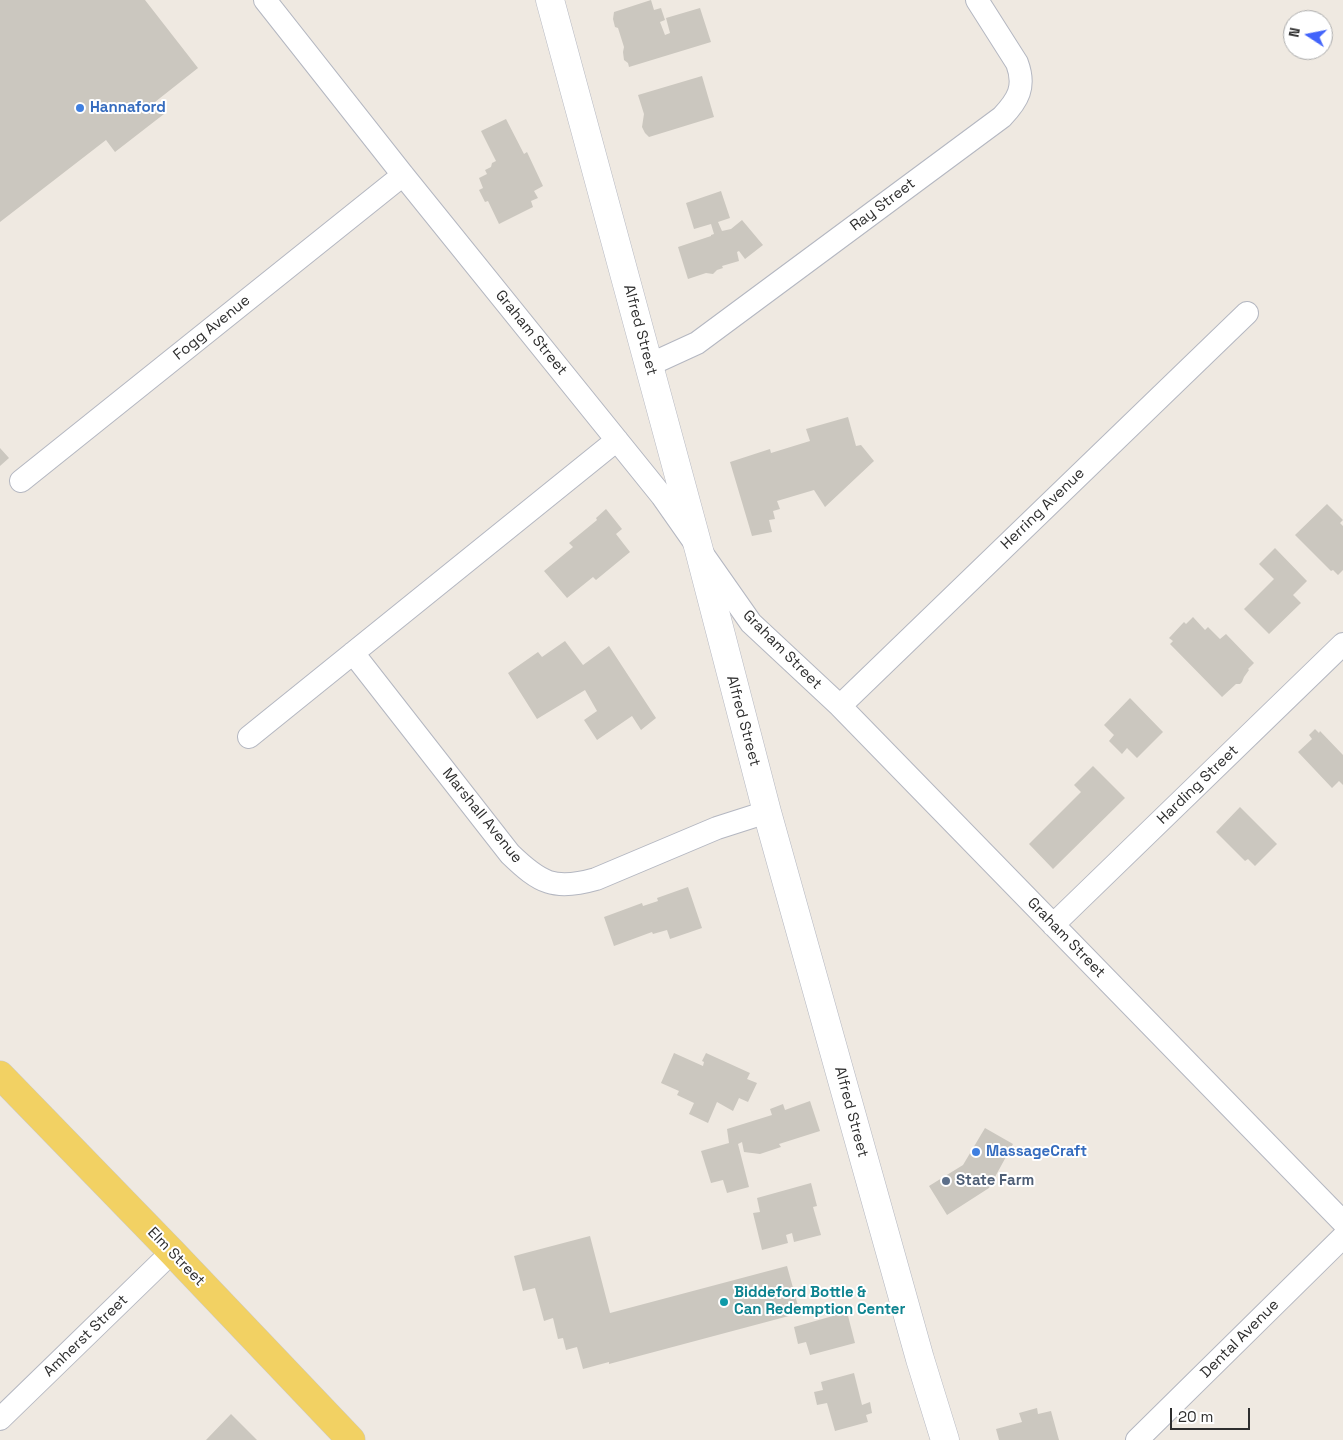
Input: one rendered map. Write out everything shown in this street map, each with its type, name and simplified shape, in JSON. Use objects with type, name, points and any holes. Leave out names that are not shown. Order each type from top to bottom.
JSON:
[{"type":"main road","name":"Alfred Street","points":[[550,0],[699,550],[767,812],[920,1359],[945,1440]]},
{"type":"main road","name":"Elm Street","points":[[0,1075],[351,1440]]},
{"type":"street","name":"Graham Street","points":[[266,0],[403,175],[662,496],[751,623],[840,706],[1343,1222]]},
{"type":"street","name":"Ray Street","points":[[649,365],[697,343],[1002,117],[1013,105],[1021,85],[1020,72],[1012,55],[977,0]]},
{"type":"street","name":"Fogg Avenue","points":[[21,481],[403,175]]},
{"type":"street","name":"Herring Avenue","points":[[840,706],[1247,313]]},
{"type":"street","points":[[249,737],[617,440]]},
{"type":"street","name":"Harding Street","points":[[1053,925],[1343,644]]},
{"type":"street","name":"Marshall Avenue","points":[[353,653],[510,854],[527,870],[550,883],[579,884],[596,879],[717,828],[767,812]]},
{"type":"street","name":"Dental Avenue","points":[[1137,1440],[1343,1237]]},
{"type":"street","name":"Amherst Street","points":[[0,1419],[172,1252]]},
{"type":"building","name":"Hannaford","points":[[0,0],[145,0],[198,68],[155,102],[164,114],[115,152],[106,140],[0,222]]},
{"type":"building","points":[[651,0],[654,10],[661,8],[665,20],[660,22],[665,35],[670,33],[666,18],[700,8],[711,42],[629,67],[628,63],[624,60],[624,47],[618,28],[615,27],[614,12]]},
{"type":"building","points":[[702,76],[714,117],[649,137],[642,127],[644,114],[638,95]]},
{"type":"building","points":[[506,119],[524,154],[527,152],[543,186],[534,191],[538,198],[531,201],[533,207],[499,224],[488,201],[485,202],[479,190],[483,188],[479,178],[487,174],[485,170],[496,161],[481,131]]},
{"type":"building","points":[[721,191],[730,218],[718,222],[722,231],[731,229],[742,220],[763,245],[745,259],[739,251],[737,252],[739,261],[722,266],[723,268],[713,274],[706,273],[688,279],[678,247],[714,234],[711,224],[694,229],[686,203]]},
{"type":"building","points":[[848,417],[856,446],[861,445],[874,461],[825,507],[814,490],[777,501],[780,509],[773,511],[775,519],[769,520],[772,532],[752,536],[730,462],[770,449],[771,453],[810,441],[806,429]]},
{"type":"building","points":[[0,448],[9,458],[0,466]]},
{"type":"building","points":[[1327,504],[1343,520],[1340,523],[1343,526],[1343,570],[1338,575],[1333,570],[1331,571],[1295,535]]},
{"type":"building","points":[[606,509],[622,529],[616,534],[630,552],[596,580],[593,577],[567,598],[544,571],[573,547],[569,543],[597,520],[596,518]]},
{"type":"building","points":[[1275,548],[1307,581],[1293,595],[1301,603],[1269,634],[1244,609],[1274,579],[1259,564]]},
{"type":"building","points":[[1193,617],[1205,630],[1208,627],[1220,639],[1226,634],[1254,663],[1248,669],[1242,682],[1236,684],[1222,697],[1170,644],[1173,641],[1169,638],[1184,622],[1186,624]]},
{"type":"building","points":[[565,641],[583,665],[609,646],[656,718],[641,730],[632,716],[597,740],[584,720],[597,711],[585,690],[537,719],[508,673],[538,652],[542,657]]},
{"type":"building","points":[[1130,698],[1163,732],[1137,758],[1127,748],[1122,754],[1109,741],[1114,735],[1104,725]]},
{"type":"building","points":[[1315,729],[1319,733],[1320,731],[1343,755],[1343,785],[1339,781],[1332,788],[1298,752],[1312,739],[1309,735]]},
{"type":"building","points":[[1093,766],[1125,798],[1053,869],[1029,844],[1081,792],[1074,785]]},
{"type":"building","points":[[1240,807],[1277,844],[1255,866],[1248,859],[1245,861],[1216,832]]},
{"type":"building","points":[[688,887],[702,928],[670,939],[667,930],[653,934],[652,932],[614,946],[604,917],[642,903],[643,906],[658,901],[657,898]]},
{"type":"building","points":[[674,1053],[703,1066],[704,1062],[702,1061],[706,1053],[750,1073],[747,1079],[757,1083],[748,1102],[739,1098],[733,1111],[717,1102],[708,1123],[689,1114],[694,1103],[677,1095],[679,1091],[661,1083]]},
{"type":"building","points":[[810,1101],[820,1131],[779,1144],[781,1147],[760,1154],[744,1152],[742,1142],[738,1144],[749,1187],[727,1193],[723,1180],[711,1183],[701,1151],[729,1143],[727,1129],[772,1115],[770,1109],[783,1104],[785,1110]]},
{"type":"building","points":[[985,1128],[1013,1144],[989,1188],[947,1215],[929,1186],[963,1165]]},
{"type":"building","points":[[811,1183],[817,1206],[813,1207],[821,1235],[794,1242],[792,1233],[786,1235],[788,1243],[762,1250],[753,1213],[760,1212],[757,1198]]},
{"type":"building","name":"Biddeford Bottle & Can Redemption Center","points":[[590,1236],[610,1313],[787,1266],[800,1313],[609,1364],[609,1362],[583,1369],[577,1347],[566,1350],[563,1338],[558,1339],[553,1318],[544,1321],[535,1288],[523,1291],[514,1256]]},
{"type":"building","points":[[847,1312],[855,1343],[810,1355],[806,1342],[798,1344],[794,1327]]},
{"type":"building","points":[[854,1373],[862,1405],[870,1402],[872,1413],[866,1415],[868,1422],[835,1431],[827,1403],[817,1405],[814,1392],[823,1390],[821,1382]]},
{"type":"building","points":[[1037,1408],[1038,1414],[1051,1411],[1059,1440],[999,1440],[996,1429],[1022,1422],[1019,1413]]},
{"type":"building","points":[[231,1414],[257,1440],[206,1440]]},
{"type":"place","name":"Hannaford","points":[[80,108]]},
{"type":"place","name":"MassageCraft","points":[[976,1152]]},
{"type":"place","name":"State Farm","points":[[946,1181]]},
{"type":"place","name":"Biddeford Bottle & Can Redemption Center","points":[[724,1302]]}]
